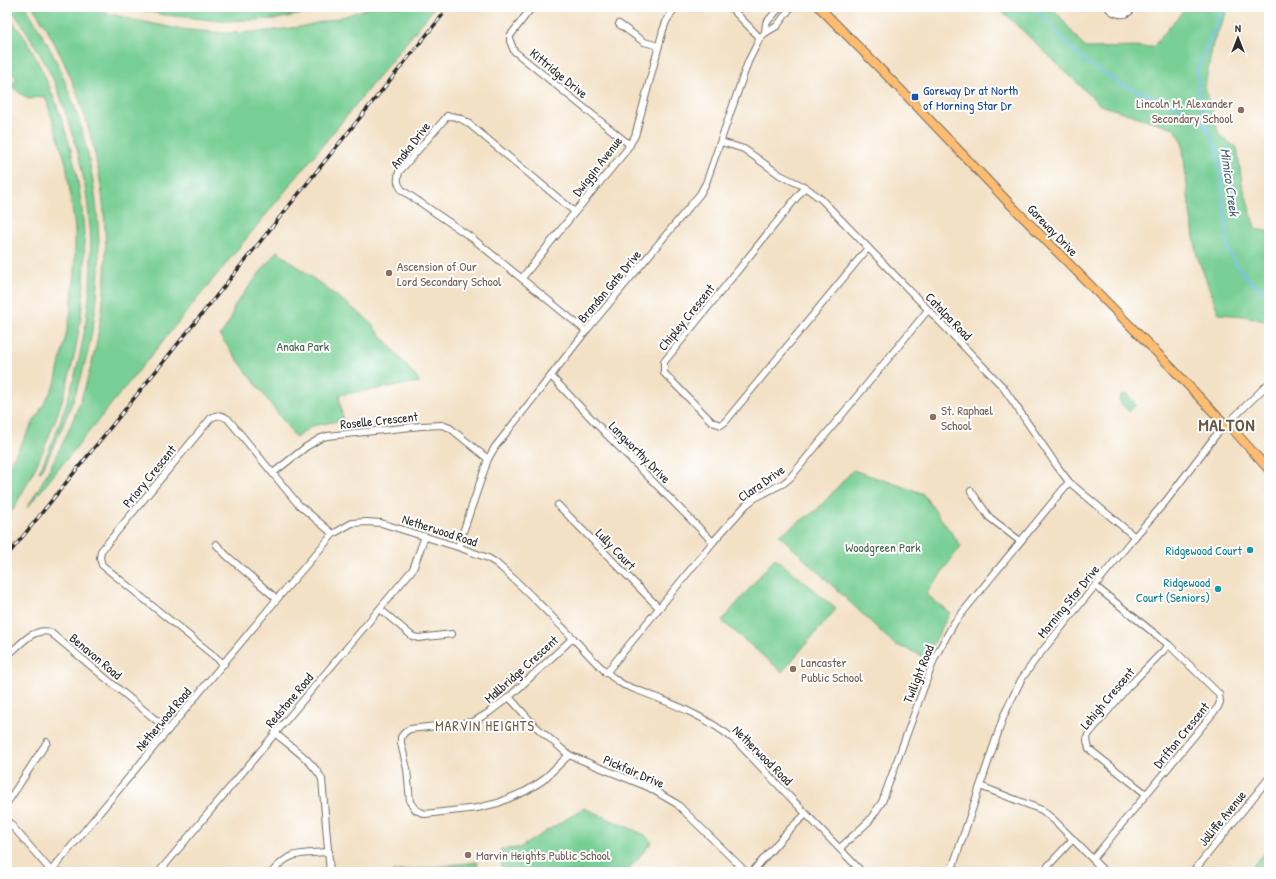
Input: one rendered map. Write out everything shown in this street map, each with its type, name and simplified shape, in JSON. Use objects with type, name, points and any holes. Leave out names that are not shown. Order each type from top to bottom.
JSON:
[{"type":"main road","name":"Goreway Drive","points":[[819,7],[1226,425],[1236,433],[1254,455],[1269,470]]},
{"type":"street","name":"Kittridge Drive","points":[[532,7],[510,36],[510,41],[514,51],[630,144]]},
{"type":"street","name":"Dwiggin Avenue","points":[[522,278],[625,152],[635,136],[666,22],[675,7]]},
{"type":"street","points":[[730,7],[763,36]]},
{"type":"street","name":"Brandon Gate Drive","points":[[458,547],[488,459],[495,447],[586,331],[700,194],[721,142],[744,71],[763,36],[766,23],[780,7]]},
{"type":"street","name":"Brandon Gate Drive","points":[[763,36],[777,26],[791,7]]},
{"type":"street","points":[[1108,7],[1110,11],[1118,14],[1124,14],[1128,13],[1134,7]]},
{"type":"street","points":[[619,24],[644,42],[659,46]]},
{"type":"street","name":"Anaka Drive","points":[[575,212],[462,118],[454,116],[448,116],[444,120],[399,172],[398,184],[402,190],[472,238],[586,331]]},
{"type":"street","name":"Catalpa Road","points":[[721,142],[744,149],[780,175],[805,187],[821,199],[1003,387],[1069,482],[1135,537]]},
{"type":"street","name":"Chipley Crescent","points":[[805,187],[664,362],[664,373],[712,422],[721,425],[725,422],[868,248]]},
{"type":"street","name":"Clara Drive","points":[[606,673],[658,608],[745,506],[755,498],[784,483],[790,478],[928,310]]},
{"type":"street","name":"Langworthy Drive","points":[[551,376],[713,542]]},
{"type":"street","name":"Morning Star Drive","points":[[951,872],[1004,715],[1021,680],[1035,660],[1166,501],[1199,457],[1226,425],[1269,383]]},
{"type":"street","name":"Priory Crescent","points":[[224,664],[102,565],[100,558],[101,551],[211,418],[216,415],[223,415],[228,419],[298,504],[333,534]]},
{"type":"street","name":"Roselle Crescent","points":[[273,473],[306,447],[321,438],[421,426],[442,425],[450,428],[488,459]]},
{"type":"street","name":"Twilight Road","points":[[840,848],[869,821],[882,802],[935,657],[954,623],[1069,482]]},
{"type":"street","points":[[971,491],[989,517],[1020,541]]},
{"type":"street","name":"Lully Court","points":[[558,505],[658,608]]},
{"type":"street","name":"Netherwood Road","points":[[52,872],[168,730],[333,534],[352,523],[366,522],[381,523],[425,536],[488,558],[496,563],[573,638],[606,673],[624,685],[715,724],[736,740],[862,872]]},
{"type":"street","name":"Redstone Road","points":[[159,872],[412,569],[425,536]]},
{"type":"street","points":[[216,544],[226,555],[277,599]]},
{"type":"street","name":"Drifton Crescent","points":[[1093,859],[1218,708],[1220,702],[1219,694],[1169,645],[1095,586]]},
{"type":"street","points":[[380,609],[412,636],[418,638],[452,634]]},
{"type":"street","name":"Benavon Road","points":[[7,656],[36,632],[44,630],[50,632],[168,730]]},
{"type":"street","name":"Mallbridge Crescent","points":[[569,755],[542,781],[498,803],[477,808],[424,814],[413,808],[410,802],[407,769],[401,737],[404,732],[415,728],[473,722],[509,697],[573,638]]},
{"type":"street","name":"Lehigh Crescent","points":[[1146,794],[1089,749],[1087,740],[1088,735],[1126,689],[1169,645]]},
{"type":"street","name":"Pickfair Drive","points":[[509,697],[535,726],[569,755],[648,787],[677,804],[746,872]]},
{"type":"street","points":[[275,733],[310,763],[322,779],[330,872]]},
{"type":"street","points":[[7,803],[47,742]]},
{"type":"street","name":"Jolliffe Avenue","points":[[1193,872],[1269,778]]},
{"type":"street","points":[[980,786],[1042,810],[1050,815],[1105,872]]},
{"type":"street","points":[[752,872],[788,830],[806,814]]},
{"type":"street","points":[[7,820],[52,872]]},
{"type":"street","points":[[1046,872],[1048,866],[1073,839]]},
{"type":"street","points":[[272,872],[281,861],[294,854],[329,852]]},
{"type":"green space","points":[[10,7],[26,7],[52,53],[65,82],[78,119],[88,156],[95,194],[98,233],[99,272],[89,348],[70,408],[41,472],[39,472],[57,429],[72,385],[83,341],[89,296],[91,252],[88,207],[80,162],[58,91],[40,53]]},
{"type":"green space","points":[[33,7],[93,7],[107,13],[179,29],[223,33],[259,32],[299,27],[339,18],[371,7],[435,7],[27,508],[52,465],[68,432],[90,369],[101,316],[106,262],[104,209],[95,156],[81,104],[60,54]]},
{"type":"green space","points":[[132,7],[336,7],[277,19],[222,21],[164,15]]},
{"type":"green space","points":[[998,7],[1052,7],[1085,48],[1153,47],[1186,7],[1229,7],[1213,43],[1205,86],[1219,135],[1237,148],[1242,183],[1255,228],[1269,232],[1269,322],[1244,316],[1219,314],[1197,256],[1189,205],[1182,140],[1174,128],[1100,105]]},
{"type":"green space","points":[[7,14],[30,47],[44,75],[59,112],[74,164],[83,216],[85,269],[80,321],[70,373],[54,423],[33,472],[7,519],[7,469],[55,384],[70,317],[75,272],[75,229],[66,163],[45,96],[28,99],[11,86],[17,78],[7,70]]},
{"type":"green space","name":"Anaka Park","points":[[277,251],[367,319],[420,382],[339,395],[343,420],[312,426],[296,438],[220,336],[231,319],[234,306]]},
{"type":"green space","points":[[1122,395],[1127,395],[1136,405],[1129,412],[1121,404],[1119,399]]},
{"type":"green space","name":"Woodgreen Park","points":[[853,470],[922,493],[961,546],[926,594],[950,613],[926,657],[894,644],[779,535],[817,510]]},
{"type":"green space","points":[[775,558],[836,609],[782,672],[722,621]]},
{"type":"green space","points":[[584,808],[645,835],[652,842],[626,872],[502,872],[500,849],[519,848]]},
{"type":"green space","points":[[1269,846],[1269,872],[1248,872]]},
{"type":"green space","points":[[477,862],[478,872],[392,872]]},
{"type":"waterway","name":"Mimico Creek","points":[[1034,7],[1081,58],[1120,84],[1178,107],[1207,128],[1218,151],[1229,253],[1240,270],[1257,288],[1269,294]]},
{"type":"waterway","points":[[1207,127],[1199,100],[1197,69],[1224,7]]},
{"type":"railway","points":[[7,556],[449,7]]},
{"type":"place","name":"Goreway Dr at North of Morning Star Dr","points":[[915,97]]},
{"type":"place","name":"Lincoln M. Alexander Secondary School","points":[[1241,110]]},
{"type":"place","name":"Ascension of Our Lord Secondary School","points":[[389,273]]},
{"type":"place","name":"St. Raphael School","points":[[933,417]]},
{"type":"place","name":"Ridgewood Court","points":[[1250,550]]},
{"type":"place","name":"Ridgewood Court (Seniors)","points":[[1218,589]]},
{"type":"place","name":"Lancaster Public School","points":[[793,669]]},
{"type":"place","name":"Marvin Heights Public School","points":[[468,855]]},
{"type":"district","name":"MALTON","points":[[1227,425]]},
{"type":"district","name":"MARVIN HEIGHTS","points":[[485,726]]}]
